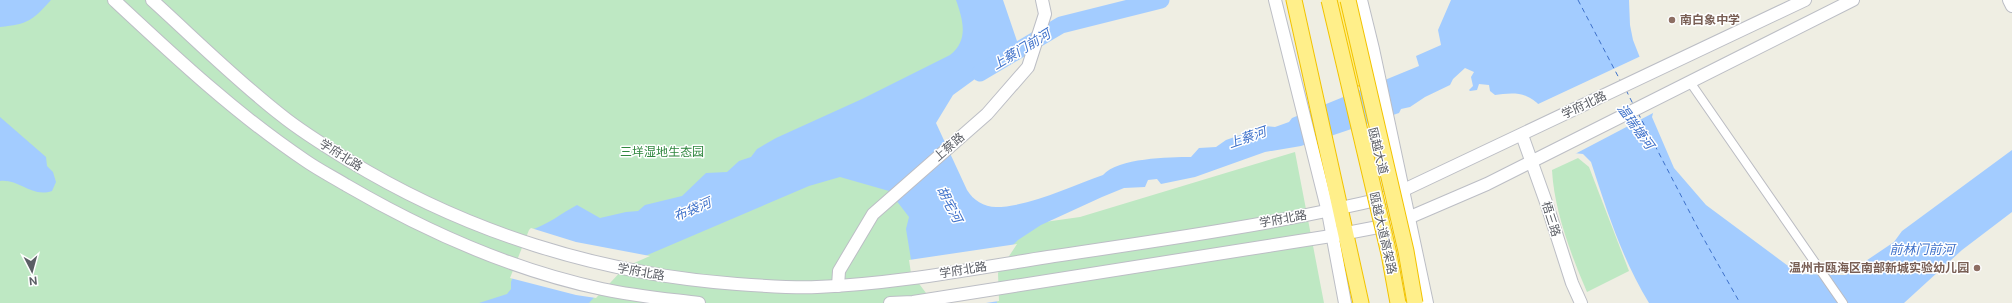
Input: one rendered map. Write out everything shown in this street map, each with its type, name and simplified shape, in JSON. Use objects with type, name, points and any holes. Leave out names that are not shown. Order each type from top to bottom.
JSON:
[{"type":"highway","points":[[1294,0],[1327,152],[1338,235],[1360,303]]},
{"type":"highway","name":"瓯越大道高架路","points":[[1329,0],[1389,254],[1398,303]]},
{"type":"highway","name":"瓯越大道","points":[[1339,0],[1375,138],[1396,194],[1394,224],[1411,303]]},
{"type":"highway","name":"瓯越大道高架路","points":[[1348,0],[1404,244],[1415,303]]},
{"type":"main road","name":"学府北路","points":[[114,0],[169,51],[220,95],[306,161],[410,220],[507,261],[602,289],[699,303]]},
{"type":"main road","name":"学府北路","points":[[152,0],[282,116],[319,142],[370,173],[422,201],[512,238],[566,255],[655,276],[756,286],[813,287],[838,286],[908,278],[1026,260],[1334,210],[1396,194],[1805,0]]},
{"type":"main road","name":"上蔡路","points":[[838,286],[840,271],[873,214],[987,114],[1028,67],[1045,14],[1042,0]]},
{"type":"main road","points":[[1275,0],[1334,210]]},
{"type":"main road","points":[[1361,0],[1374,49],[1396,194],[1409,218],[1427,303]]},
{"type":"main road","name":"学府北路","points":[[890,303],[913,302],[1338,235],[1394,224],[1487,184],[1853,0]]},
{"type":"main road","points":[[2009,0],[2012,6]]},
{"type":"main road","name":"梧三路","points":[[1522,135],[1572,283],[1581,303]]},
{"type":"main road","points":[[1338,235],[1345,303]]},
{"type":"street","points":[[1690,82],[1843,303]]},
{"type":"green space","name":"三垟湿地生态园","points":[[0,0],[989,0],[1001,39],[916,96],[952,235],[1080,217],[1295,152],[1324,303],[0,303]]},
{"type":"green space","points":[[1578,158],[1589,167],[1629,271],[1587,292],[1569,248],[1553,185],[1552,170]]},
{"type":"water","points":[[0,0],[51,0],[39,13],[29,20],[23,23],[0,27]]},
{"type":"water","points":[[956,0],[1003,0],[1019,47],[953,95],[936,123],[967,190],[972,197],[987,206],[1009,206],[1036,200],[1103,175],[1110,169],[1120,165],[1132,162],[1157,158],[1191,157],[1199,148],[1216,147],[1226,140],[1266,126],[1275,127],[1289,122],[1292,118],[1419,66],[1416,56],[1441,45],[1438,30],[1451,0],[1629,0],[1630,25],[1633,40],[1655,96],[1655,106],[1652,117],[1674,168],[1706,205],[1799,274],[1845,275],[1894,242],[1902,231],[2012,150],[2012,212],[1962,250],[1904,303],[1649,303],[1623,252],[1609,217],[1591,162],[1583,154],[1574,153],[1547,113],[1533,100],[1518,94],[1495,95],[1490,91],[1489,85],[1479,84],[1477,90],[1470,91],[1469,90],[1473,86],[1471,77],[1474,72],[1465,68],[1453,79],[1450,85],[1425,97],[1410,107],[1401,109],[1399,113],[1301,146],[1265,152],[1195,177],[1161,184],[1157,179],[1148,180],[1145,187],[1124,188],[1041,225],[1018,240],[1012,246],[996,272],[995,284],[997,303],[930,303],[928,293],[913,272],[906,229],[909,217],[889,191],[840,177],[809,186],[624,265],[589,303],[479,303],[507,294],[511,289],[511,282],[531,230],[549,222],[577,205],[600,218],[638,211],[645,205],[682,196],[706,173],[727,172],[739,161],[751,157],[757,149],[776,138],[862,99],[950,55],[960,43],[963,29],[961,15]]},
{"type":"water","points":[[0,117],[46,157],[47,166],[53,172],[56,182],[52,191],[38,192],[14,183],[0,181]]},
{"type":"pier","points":[[1641,56],[1657,96],[1658,102],[1655,112],[1573,155],[1567,156],[1563,153],[1559,149],[1539,107],[1536,105]]},
{"type":"pier","points":[[531,228],[576,242],[650,256],[625,267],[596,298],[576,295],[510,278]]},
{"type":"pier","points":[[1017,244],[998,273],[999,301],[986,303],[928,303],[926,293],[911,273],[909,260]]},
{"type":"waterway","name":"上蔡门前河","points":[[980,73],[1061,25],[1161,0]]},
{"type":"ferry route","points":[[1578,0],[1620,80]]},
{"type":"ferry route","points":[[1626,90],[1633,104]]},
{"type":"ferry route","points":[[1638,113],[1701,234],[1740,303]]},
{"type":"place","name":"南白象中学","points":[[1672,20]]},
{"type":"place","name":"温州市瓯海区南部新城实验幼儿园","points":[[1977,268]]},
{"type":"water label","name":"温瑞塘河","points":[[1636,126]]},
{"type":"water label","name":"上蔡河","points":[[1247,137]]},
{"type":"water label","name":"胡宅河","points":[[950,204]]},
{"type":"water label","name":"布袋河","points":[[692,209]]},
{"type":"water label","name":"前林门前河","points":[[1922,249]]}]
